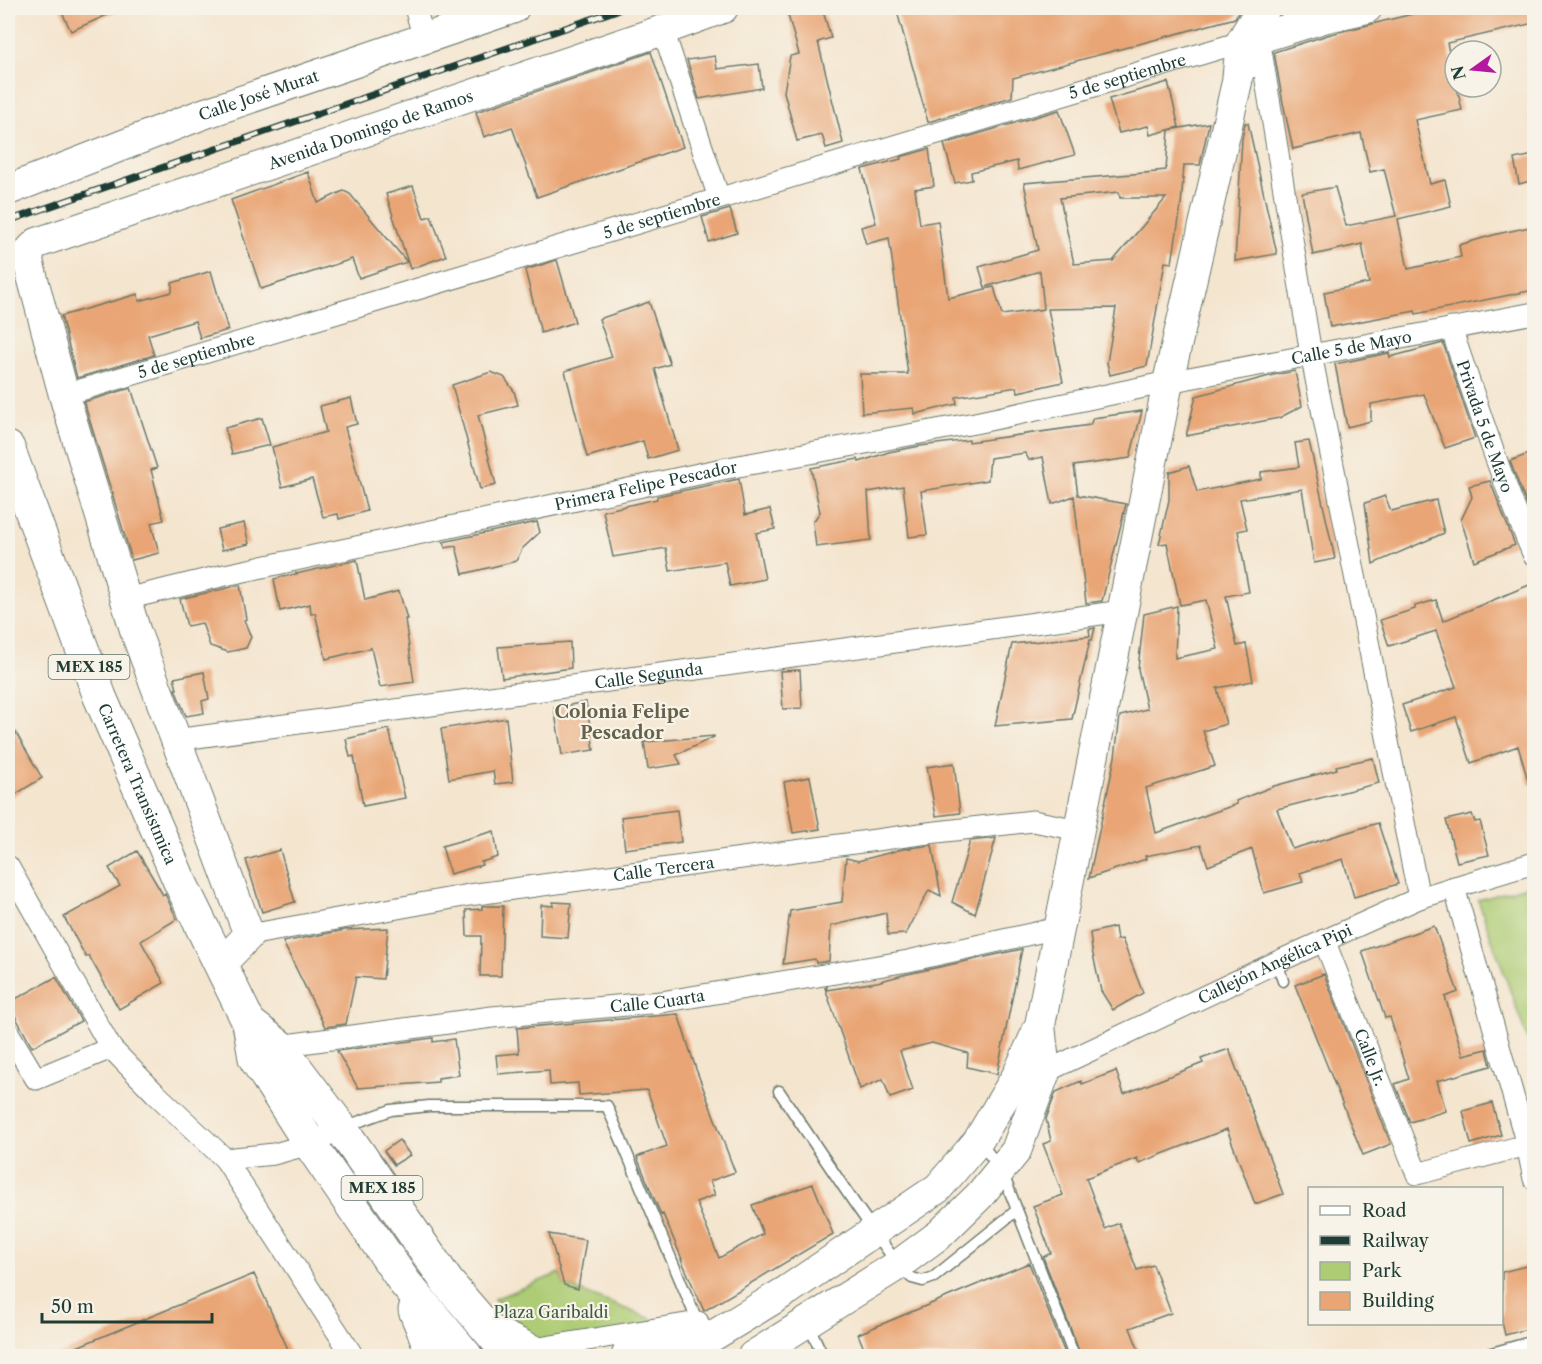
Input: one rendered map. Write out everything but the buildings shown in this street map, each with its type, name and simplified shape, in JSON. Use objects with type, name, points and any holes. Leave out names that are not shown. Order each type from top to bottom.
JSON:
[{"type":"main road","name":"Carretera Transistmica","points":[[8,448],[100,697],[180,882],[220,965]]},
{"type":"main road","name":"MEX 185","points":[[220,965],[249,1023],[267,1052],[310,1144],[405,1283],[466,1356]]},
{"type":"main road","name":"MEX 185","points":[[267,1052],[341,1128],[448,1283],[480,1320],[514,1353]]},
{"type":"main road","points":[[405,1283],[434,1356]]},
{"type":"main road","points":[[628,1356],[695,1341]]},
{"type":"street","points":[[415,8],[424,38]]},
{"type":"street","name":"Calle José Murat","points":[[8,190],[203,114],[514,8]]},
{"type":"street","name":"Avenida Domingo de Ramos","points":[[64,395],[28,261],[30,250],[37,243],[723,8]]},
{"type":"street","points":[[1255,22],[1327,17],[1367,8]]},
{"type":"street","points":[[753,1356],[898,1265],[940,1234],[979,1196],[1016,1151],[1058,928],[1168,382],[1237,82],[1252,56],[1255,22]]},
{"type":"street","points":[[1255,22],[1311,354],[1419,898]]},
{"type":"street","name":"5 de septiembre","points":[[64,395],[719,198],[1255,22]]},
{"type":"street","points":[[663,30],[719,198]]},
{"type":"street","name":"Calle 5 de Mayo","points":[[1168,382],[1534,313]]},
{"type":"street","name":"Privada 5 de Mayo","points":[[1451,328],[1496,459],[1534,556]]},
{"type":"street","name":"Primera Felipe Pescador","points":[[126,599],[722,469],[975,423],[1168,382]]},
{"type":"street","points":[[64,395],[136,633],[249,935],[220,965]]},
{"type":"street","name":"Calle Segunda","points":[[176,740],[1123,611]]},
{"type":"street","name":"Calle Tercera","points":[[249,935],[469,895],[928,833],[1033,821],[1079,830]]},
{"type":"street","name":"Callejón Angélica Pipi","points":[[1031,1073],[1280,971],[1324,940],[1419,898],[1534,863]]},
{"type":"street","points":[[8,866],[111,1048],[225,1159],[353,1356]]},
{"type":"street","points":[[1454,887],[1531,1144],[1534,1179]]},
{"type":"street","name":"Calle Cuarta","points":[[267,1052],[492,1017],[661,1002],[908,961],[1058,928]]},
{"type":"street","name":"Calle Jr.","points":[[1324,940],[1417,1174],[1531,1144]]},
{"type":"street","points":[[8,1032],[36,1079],[111,1048]]},
{"type":"street","points":[[480,1320],[539,1348],[695,1341],[788,1290],[938,1188],[1031,1073]]},
{"type":"street","points":[[225,1159],[274,1154],[310,1144],[341,1128]]},
{"type":"lane","points":[[779,1091],[874,1232],[898,1265],[912,1278],[923,1281],[934,1277],[1017,1210]]},
{"type":"lane","points":[[341,1128],[391,1110],[429,1106],[607,1106],[695,1341]]},
{"type":"lane","points":[[978,1141],[1001,1169],[1074,1356]]},
{"type":"lane","points":[[807,1322],[823,1356]]},
{"type":"lane","points":[[1480,1356],[1534,1341]]},
{"type":"green space","points":[[1534,884],[1534,1051],[1532,1052],[1478,900]]},
{"type":"green space","name":"Plaza Garibaldi","points":[[560,1273],[564,1285],[667,1325],[541,1344],[494,1299]]},
{"type":"railway","points":[[8,221],[623,8]]},
{"type":"district","name":"Colonia Felipe Pescador","points":[[622,722]]}]
